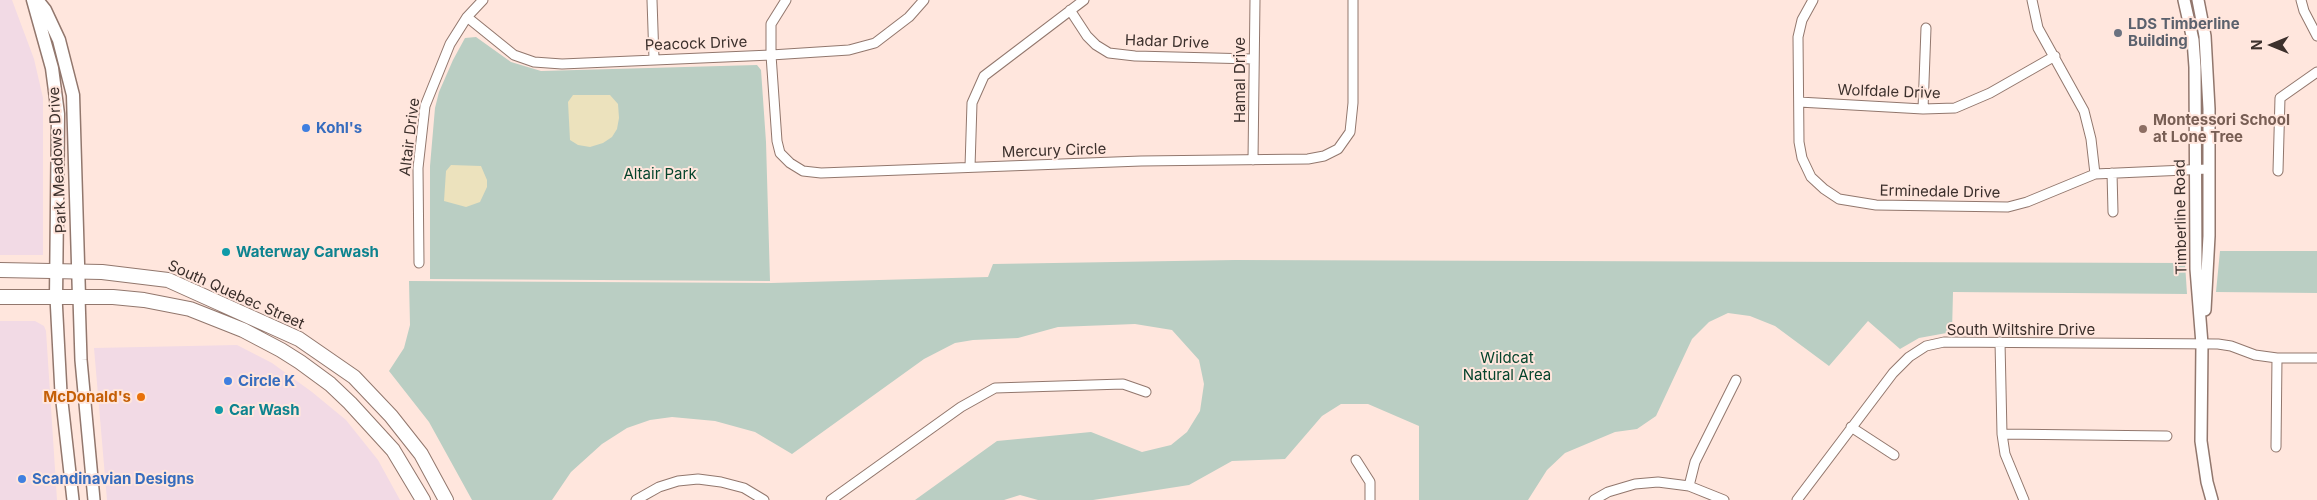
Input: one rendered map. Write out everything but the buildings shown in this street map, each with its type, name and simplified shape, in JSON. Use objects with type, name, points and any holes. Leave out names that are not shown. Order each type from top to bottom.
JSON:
[{"type":"main road","name":"Park Meadows Drive","points":[[35,0],[56,91],[59,147],[56,297]]},
{"type":"main road","name":"Park Meadows Drive","points":[[35,0],[45,10],[59,40],[70,75],[73,96],[79,297]]},
{"type":"main road","name":"South Quebec Street","points":[[0,270],[126,274],[168,280],[299,339],[354,378],[391,416],[421,454],[446,500]]},
{"type":"main road","name":"South Quebec Street","points":[[0,296],[129,298],[190,309],[235,326],[281,350],[330,384],[365,418],[393,450],[424,500]]},
{"type":"street","name":"Altair Drive","points":[[419,263],[418,168],[425,106],[450,44],[467,17],[483,0]]},
{"type":"street","points":[[652,0],[654,59]]},
{"type":"street","name":"Mercury Circle","points":[[786,0],[771,24],[771,55],[777,140],[780,153],[790,163],[803,171],[821,173],[970,167],[1308,159],[1324,156],[1338,149],[1350,132],[1353,102],[1353,0]]},
{"type":"street","name":"Peacock Drive","points":[[467,17],[514,55],[534,62],[562,64],[849,50],[875,43],[924,0]]},
{"type":"street","points":[[970,167],[972,102],[984,76],[1084,0]]},
{"type":"street","name":"Hamal Drive","points":[[1253,160],[1255,0]]},
{"type":"street","name":"Erminedale Drive","points":[[1813,0],[1802,20],[1798,37],[1798,132],[1802,158],[1811,177],[1839,199],[1876,205],[2008,207],[2027,202],[2096,174],[2208,170]]},
{"type":"street","points":[[2032,0],[2038,28],[2084,110],[2091,138],[2096,174]]},
{"type":"street","name":"Timberline Road","points":[[2184,0],[2195,67],[2196,269],[2202,344]]},
{"type":"street","name":"Timberline Road","points":[[2198,0],[2205,36],[2208,66],[2208,269],[2202,344],[2201,441],[2207,482],[2212,500]]},
{"type":"street","points":[[2302,0],[2304,11],[2317,36]]},
{"type":"street","name":"Hadar Drive","points":[[1070,10],[1086,36],[1096,46],[1109,53],[1135,56],[1253,59]]},
{"type":"street","points":[[1923,109],[1926,28]]},
{"type":"street","name":"Wolfdale Drive","points":[[1799,102],[1923,109],[1955,108],[1968,104],[2055,56]]},
{"type":"street","points":[[2278,172],[2280,98],[2317,72]]},
{"type":"street","points":[[2112,173],[2112,212]]},
{"type":"street","points":[[56,297],[61,393],[73,500]]},
{"type":"street","points":[[79,297],[81,360],[94,500]]},
{"type":"street","name":"South Wiltshire Drive","points":[[1797,500],[1893,373],[1909,357],[1926,346],[1944,342],[2202,344],[2231,346],[2255,355],[2277,358],[2317,358]]},
{"type":"street","points":[[2000,342],[2002,434],[2005,454],[2024,500]]},
{"type":"street","points":[[2276,447],[2277,358]]},
{"type":"street","points":[[1690,486],[1698,456],[1736,380]]},
{"type":"street","points":[[831,500],[961,407],[995,388],[1123,384],[1146,392]]},
{"type":"street","points":[[1851,427],[1894,454]]},
{"type":"street","points":[[2002,434],[2167,436]]},
{"type":"street","points":[[1356,460],[1370,482],[1370,500]]},
{"type":"street","points":[[636,500],[659,487],[678,481],[698,479],[744,488],[764,500]]},
{"type":"street","points":[[1594,500],[1608,492],[1635,484],[1658,482],[1690,486],[1724,500]]},
{"type":"shaded area","points":[[0,0],[12,0],[34,59],[43,98],[43,255],[0,255]]},
{"type":"shaded area","points":[[0,321],[35,321],[44,326],[46,331],[57,500],[0,500]]},
{"type":"shaded area","points":[[237,345],[272,363],[346,420],[378,460],[400,500],[107,500],[94,348]]},
{"type":"green space","name":"Altair Park","points":[[476,37],[511,62],[541,71],[757,65],[761,70],[766,142],[770,281],[430,279],[430,166],[435,108],[439,92],[465,38]]},
{"type":"green space","points":[[2220,251],[2317,251],[2317,293],[2216,292]]},
{"type":"green space","name":"Wildcat Natural Area","points":[[1235,260],[2185,263],[2187,294],[1953,292],[1952,332],[1919,338],[1900,349],[1868,321],[1829,366],[1775,326],[1750,316],[1728,313],[1709,322],[1692,339],[1656,416],[1637,429],[1615,432],[1565,453],[1547,470],[1528,500],[1419,500],[1419,426],[1368,404],[1341,404],[1322,416],[1285,459],[1232,461],[1189,485],[1093,500],[1038,500],[1020,495],[1004,500],[915,500],[997,441],[1091,432],[1142,452],[1171,445],[1187,432],[1200,411],[1204,384],[1199,360],[1172,330],[1135,324],[1058,327],[1018,338],[973,340],[955,343],[924,359],[792,454],[755,432],[715,421],[672,417],[650,420],[627,428],[602,444],[571,472],[552,500],[472,500],[429,422],[389,371],[404,348],[410,325],[409,281],[771,283],[988,277],[993,264]]},
{"type":"sand","points":[[573,95],[610,95],[618,104],[619,118],[617,129],[612,137],[603,143],[590,147],[578,145],[570,140],[568,102]]},
{"type":"sand","points":[[451,165],[481,166],[487,180],[487,187],[480,202],[466,207],[444,201],[446,171]]},
{"type":"place","name":"LDS Timberline Building","points":[[2118,33]]},
{"type":"place","name":"Kohl's","points":[[306,128]]},
{"type":"place","name":"Montessori School at Lone Tree","points":[[2143,129]]},
{"type":"place","name":"Waterway Carwash","points":[[226,252]]},
{"type":"place","name":"Circle K","points":[[228,381]]},
{"type":"place","name":"McDonald's","points":[[141,397]]},
{"type":"place","name":"Car Wash","points":[[219,410]]},
{"type":"place","name":"Scandinavian Designs","points":[[22,479]]}]
